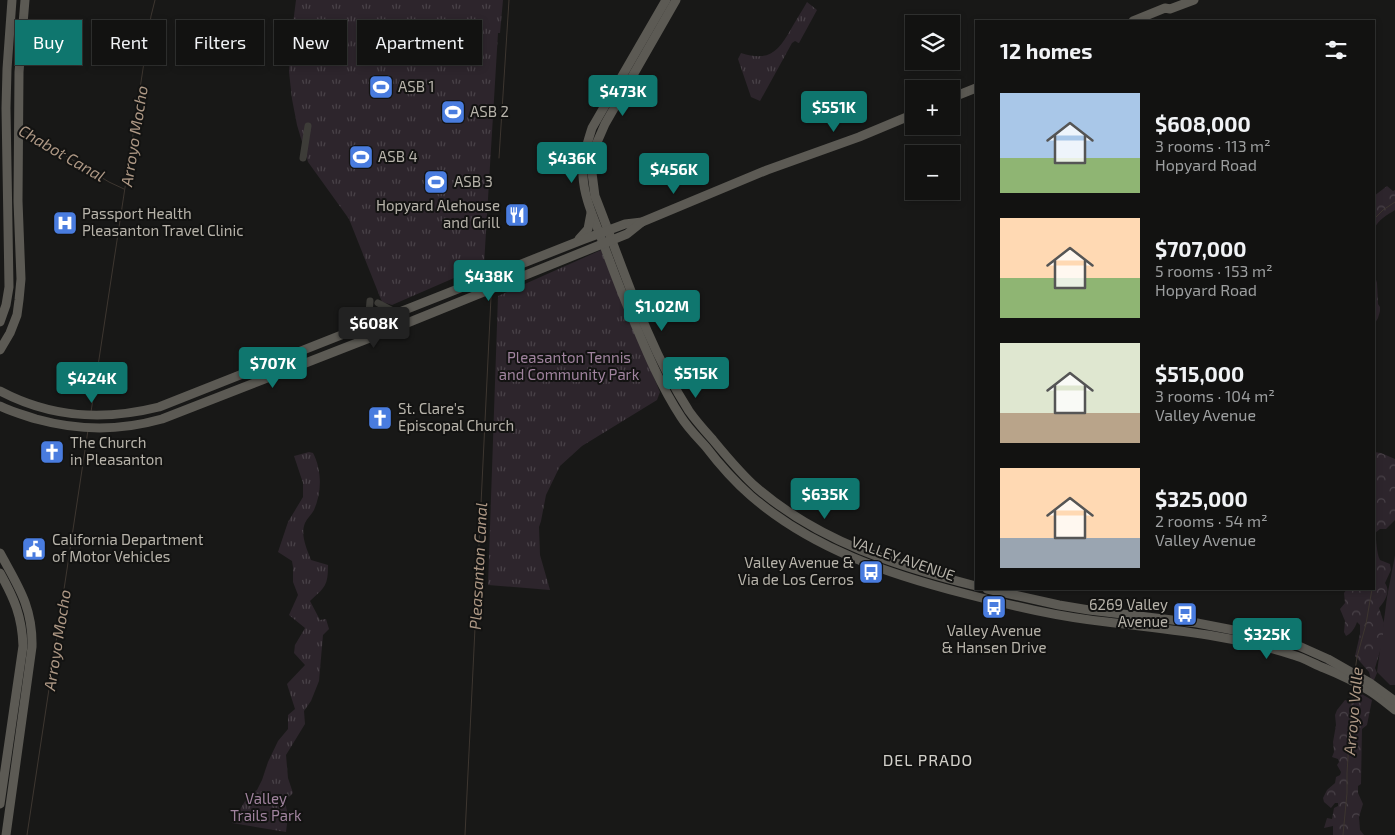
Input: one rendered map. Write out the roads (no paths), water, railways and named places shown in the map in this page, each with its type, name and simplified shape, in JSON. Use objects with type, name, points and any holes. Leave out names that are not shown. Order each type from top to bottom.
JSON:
[{"type":"main road","points":[[0,322],[6,305],[9,287],[6,111],[12,0]]},
{"type":"main road","points":[[0,350],[10,333],[17,315],[19,300],[19,72],[25,0]]},
{"type":"main road","name":"VALLEY AVENUE","points":[[596,211],[586,200],[583,176],[584,158],[592,128],[666,0]]},
{"type":"main road","name":"VALLEY AVENUE","points":[[676,0],[605,124],[595,147],[592,174],[596,211],[608,242],[621,263],[658,354],[690,412],[726,457],[772,500],[825,534],[863,552],[913,569],[975,586]]},
{"type":"main road","points":[[1149,20],[1170,9],[1194,0]]},
{"type":"main road","points":[[1135,20],[1165,8],[1170,9]]},
{"type":"main road","points":[[960,94],[975,88]]},
{"type":"main road","points":[[0,390],[14,398],[45,409],[75,415],[109,416],[159,407],[578,241],[625,224],[642,222],[767,170],[859,137],[905,118]]},
{"type":"main road","points":[[578,241],[588,230],[596,211],[612,220],[625,224]]},
{"type":"main road","points":[[0,406],[19,414],[73,428],[108,428],[143,424],[162,419],[386,332],[608,242],[627,234],[642,222]]},
{"type":"main road","points":[[621,263],[622,257],[619,246],[627,234]]},
{"type":"main road","name":"VALLEY AVENUE","points":[[608,242],[608,258],[649,358],[682,418],[719,464],[748,494],[801,532],[859,561],[934,586],[1016,607],[1087,620],[1195,633],[1257,645],[1342,671]]},
{"type":"main road","points":[[584,251],[600,253],[608,258]]},
{"type":"main road","points":[[0,553],[23,594],[28,607],[32,635],[32,647],[6,835]]},
{"type":"main road","points":[[0,573],[18,608],[22,640],[0,804]]},
{"type":"main road","name":"VALLEY AVENUE","points":[[992,590],[1089,610],[1197,623],[1259,635],[1299,646],[1328,659],[1342,671],[1395,701]]},
{"type":"main road","name":"VALLEY AVENUE","points":[[1369,687],[1395,710]]},
{"type":"street","points":[[304,158],[308,126]]},
{"type":"street","points":[[360,328],[369,312],[370,300]]},
{"type":"street","points":[[378,302],[397,313]]},
{"type":"waterway","name":"Arroyo Mocho","points":[[91,412],[155,0]]},
{"type":"waterway","name":"Pleasanton Canal","points":[[499,158],[509,0]]},
{"type":"waterway","name":"Chabot Canal","points":[[22,129],[109,182],[124,189]]},
{"type":"waterway","name":"Arroyo Valle","points":[[1375,218],[1395,202]]},
{"type":"waterway","name":"Pleasanton Canal","points":[[465,835],[491,297]]},
{"type":"waterway","name":"Arroyo Mocho","points":[[27,835],[88,430]]},
{"type":"waterway","name":"Arroyo Valle","points":[[1355,671],[1372,590]]},
{"type":"waterway","name":"Arroyo Valle","points":[[1343,835],[1354,688]]},
{"type":"place","name":"ASB 1","points":[[381,87]]},
{"type":"place","name":"ASB 2","points":[[453,112]]},
{"type":"place","name":"ASB 4","points":[[361,157]]},
{"type":"place","name":"ASB 3","points":[[436,182]]},
{"type":"place","name":"Hopyard Alehouse and Grill","points":[[517,215]]},
{"type":"place","name":"Passport Health Pleasanton Travel Clinic","points":[[65,223]]},
{"type":"place","name":"St. Clare's Episcopal Church","points":[[380,418]]},
{"type":"place","name":"The Church in Pleasanton","points":[[52,452]]},
{"type":"place","name":"California Department of Motor Vehicles","points":[[34,549]]},
{"type":"place","name":"Valley Avenue & Via de Los Cerros","points":[[871,572]]},
{"type":"place","name":"Valley Avenue & Hansen Drive","points":[[994,607]]},
{"type":"place","name":"6269 Valley Avenue","points":[[1185,614]]},
{"type":"district","name":"DEL PRADO","points":[[928,760]]},
{"type":"park label","name":"Pleasanton Tennis and Community Park","points":[[569,366]]},
{"type":"park label","name":"Valley Trails Park","points":[[266,808]]}]
